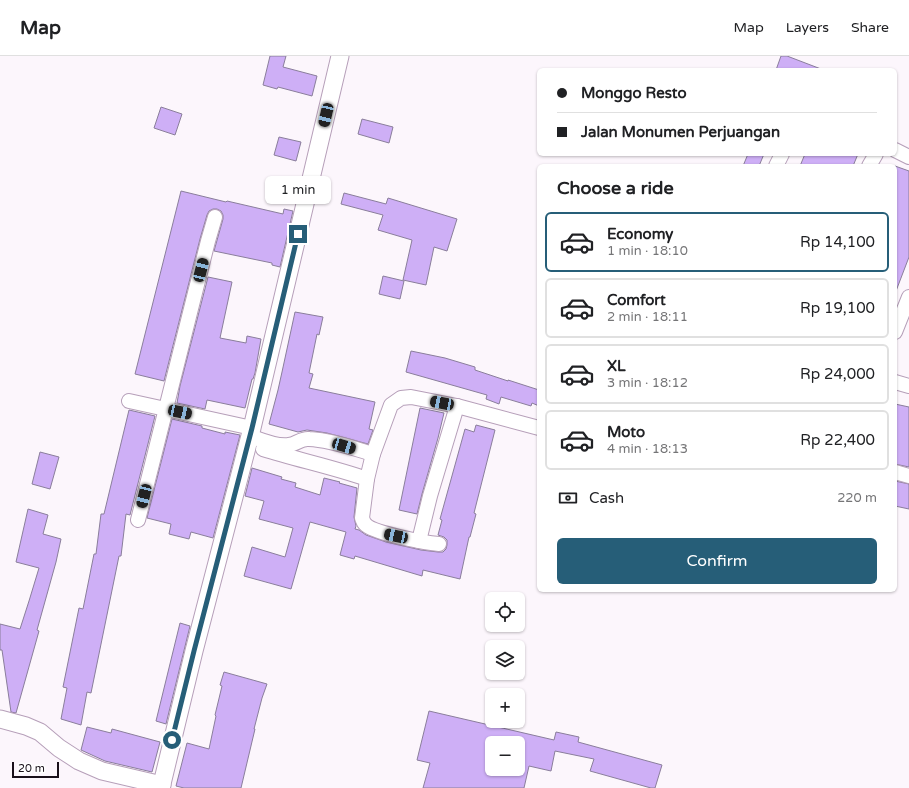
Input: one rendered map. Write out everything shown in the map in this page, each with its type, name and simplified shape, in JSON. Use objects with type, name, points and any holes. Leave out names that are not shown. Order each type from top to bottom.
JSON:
[{"type":"street","points":[[0,719],[26,726],[40,732],[59,748],[79,761],[102,771],[161,786],[250,436],[340,56]]},
{"type":"street","points":[[897,151],[909,157]]},
{"type":"street","points":[[138,520],[206,248],[216,217]]},
{"type":"street","points":[[897,327],[909,297]]},
{"type":"street","points":[[897,383],[909,386]]},
{"type":"street","points":[[439,544],[385,534],[365,524],[362,518],[367,479],[373,454],[391,405],[400,398],[411,397],[457,406],[537,427]]},
{"type":"street","points":[[129,401],[166,409],[250,436],[284,445],[290,445],[304,439],[311,439],[329,442],[373,454]]},
{"type":"street","points":[[419,541],[430,496],[457,406]]},
{"type":"street","points":[[250,436],[289,458],[367,479]]},
{"type":"street","points":[[897,473],[909,476]]},
{"type":"building","points":[[270,56],[286,56],[283,67],[317,76],[312,96],[278,87],[277,89],[263,85]]},
{"type":"building","points":[[781,56],[787,56],[818,68],[777,68]]},
{"type":"building","points":[[161,107],[182,114],[175,135],[154,128]]},
{"type":"building","points":[[362,119],[393,127],[389,143],[358,134]]},
{"type":"building","points":[[279,137],[301,142],[296,161],[274,155]]},
{"type":"building","points":[[747,156],[763,156],[760,164],[744,164]]},
{"type":"building","points":[[804,156],[857,156],[854,164],[801,164]]},
{"type":"building","points":[[897,167],[909,171],[909,257],[897,288]]},
{"type":"building","points":[[181,191],[283,214],[284,209],[293,211],[280,267],[272,265],[272,263],[214,251],[223,215],[221,211],[217,209],[209,211],[200,239],[164,381],[135,374]]},
{"type":"building","points":[[344,193],[386,204],[388,198],[457,219],[447,251],[434,247],[426,285],[403,280],[412,240],[378,230],[383,215],[341,204]]},
{"type":"building","points":[[383,276],[404,281],[400,299],[379,294]]},
{"type":"building","points":[[208,277],[232,282],[220,338],[246,343],[247,336],[261,339],[255,373],[252,379],[245,408],[207,400],[205,409],[177,403]]},
{"type":"building","points":[[295,312],[323,317],[319,335],[317,334],[309,373],[313,374],[309,388],[375,402],[369,429],[373,430],[368,444],[327,433],[307,430],[298,432],[269,424]]},
{"type":"building","points":[[411,351],[445,358],[475,367],[475,370],[537,389],[537,405],[532,403],[531,406],[501,397],[499,404],[486,399],[487,395],[406,372]]},
{"type":"building","points":[[897,404],[909,407],[909,467],[897,464]]},
{"type":"building","points":[[420,408],[444,413],[417,514],[399,510]]},
{"type":"building","points":[[129,410],[155,416],[130,515],[126,514],[121,556],[119,556],[91,693],[87,692],[81,725],[61,719],[67,688],[63,687],[79,608],[83,609],[94,554],[96,554],[101,514],[104,514]]},
{"type":"building","points":[[172,419],[202,426],[202,428],[225,434],[225,432],[240,435],[213,538],[191,532],[189,539],[169,534],[171,524],[147,518]]},
{"type":"building","points":[[476,425],[495,430],[474,513],[476,514],[469,537],[460,579],[423,570],[422,576],[355,556],[354,559],[340,555],[346,532],[310,522],[291,589],[244,576],[252,547],[285,557],[293,528],[259,519],[264,501],[245,496],[252,468],[282,477],[281,479],[296,483],[295,487],[320,495],[324,478],[357,488],[354,517],[356,526],[355,529],[366,535],[386,542],[421,550],[443,552],[446,549],[447,540],[438,535],[442,520],[440,519],[465,429],[474,432]]},
{"type":"building","points":[[40,452],[59,457],[50,489],[32,484]]},
{"type":"building","points":[[897,481],[909,484],[909,509],[897,506]]},
{"type":"building","points":[[28,509],[48,515],[43,534],[61,539],[37,630],[39,631],[16,713],[11,712],[2,650],[0,650],[0,624],[20,629],[39,568],[16,562]]},
{"type":"building","points":[[180,623],[190,626],[166,724],[156,721]]},
{"type":"building","points":[[224,672],[267,684],[254,729],[241,788],[184,788],[176,786],[187,743],[209,749],[222,686],[220,685]]},
{"type":"building","points":[[429,711],[485,724],[485,728],[502,728],[554,740],[556,732],[579,737],[578,742],[662,765],[655,788],[651,788],[590,771],[594,759],[555,751],[551,771],[529,766],[524,788],[423,788],[430,763],[417,760]]},
{"type":"building","points":[[87,727],[111,733],[112,729],[160,742],[152,772],[105,761],[81,750]]},
{"type":"route","points":[[172,740],[252,428],[298,234]]}]
